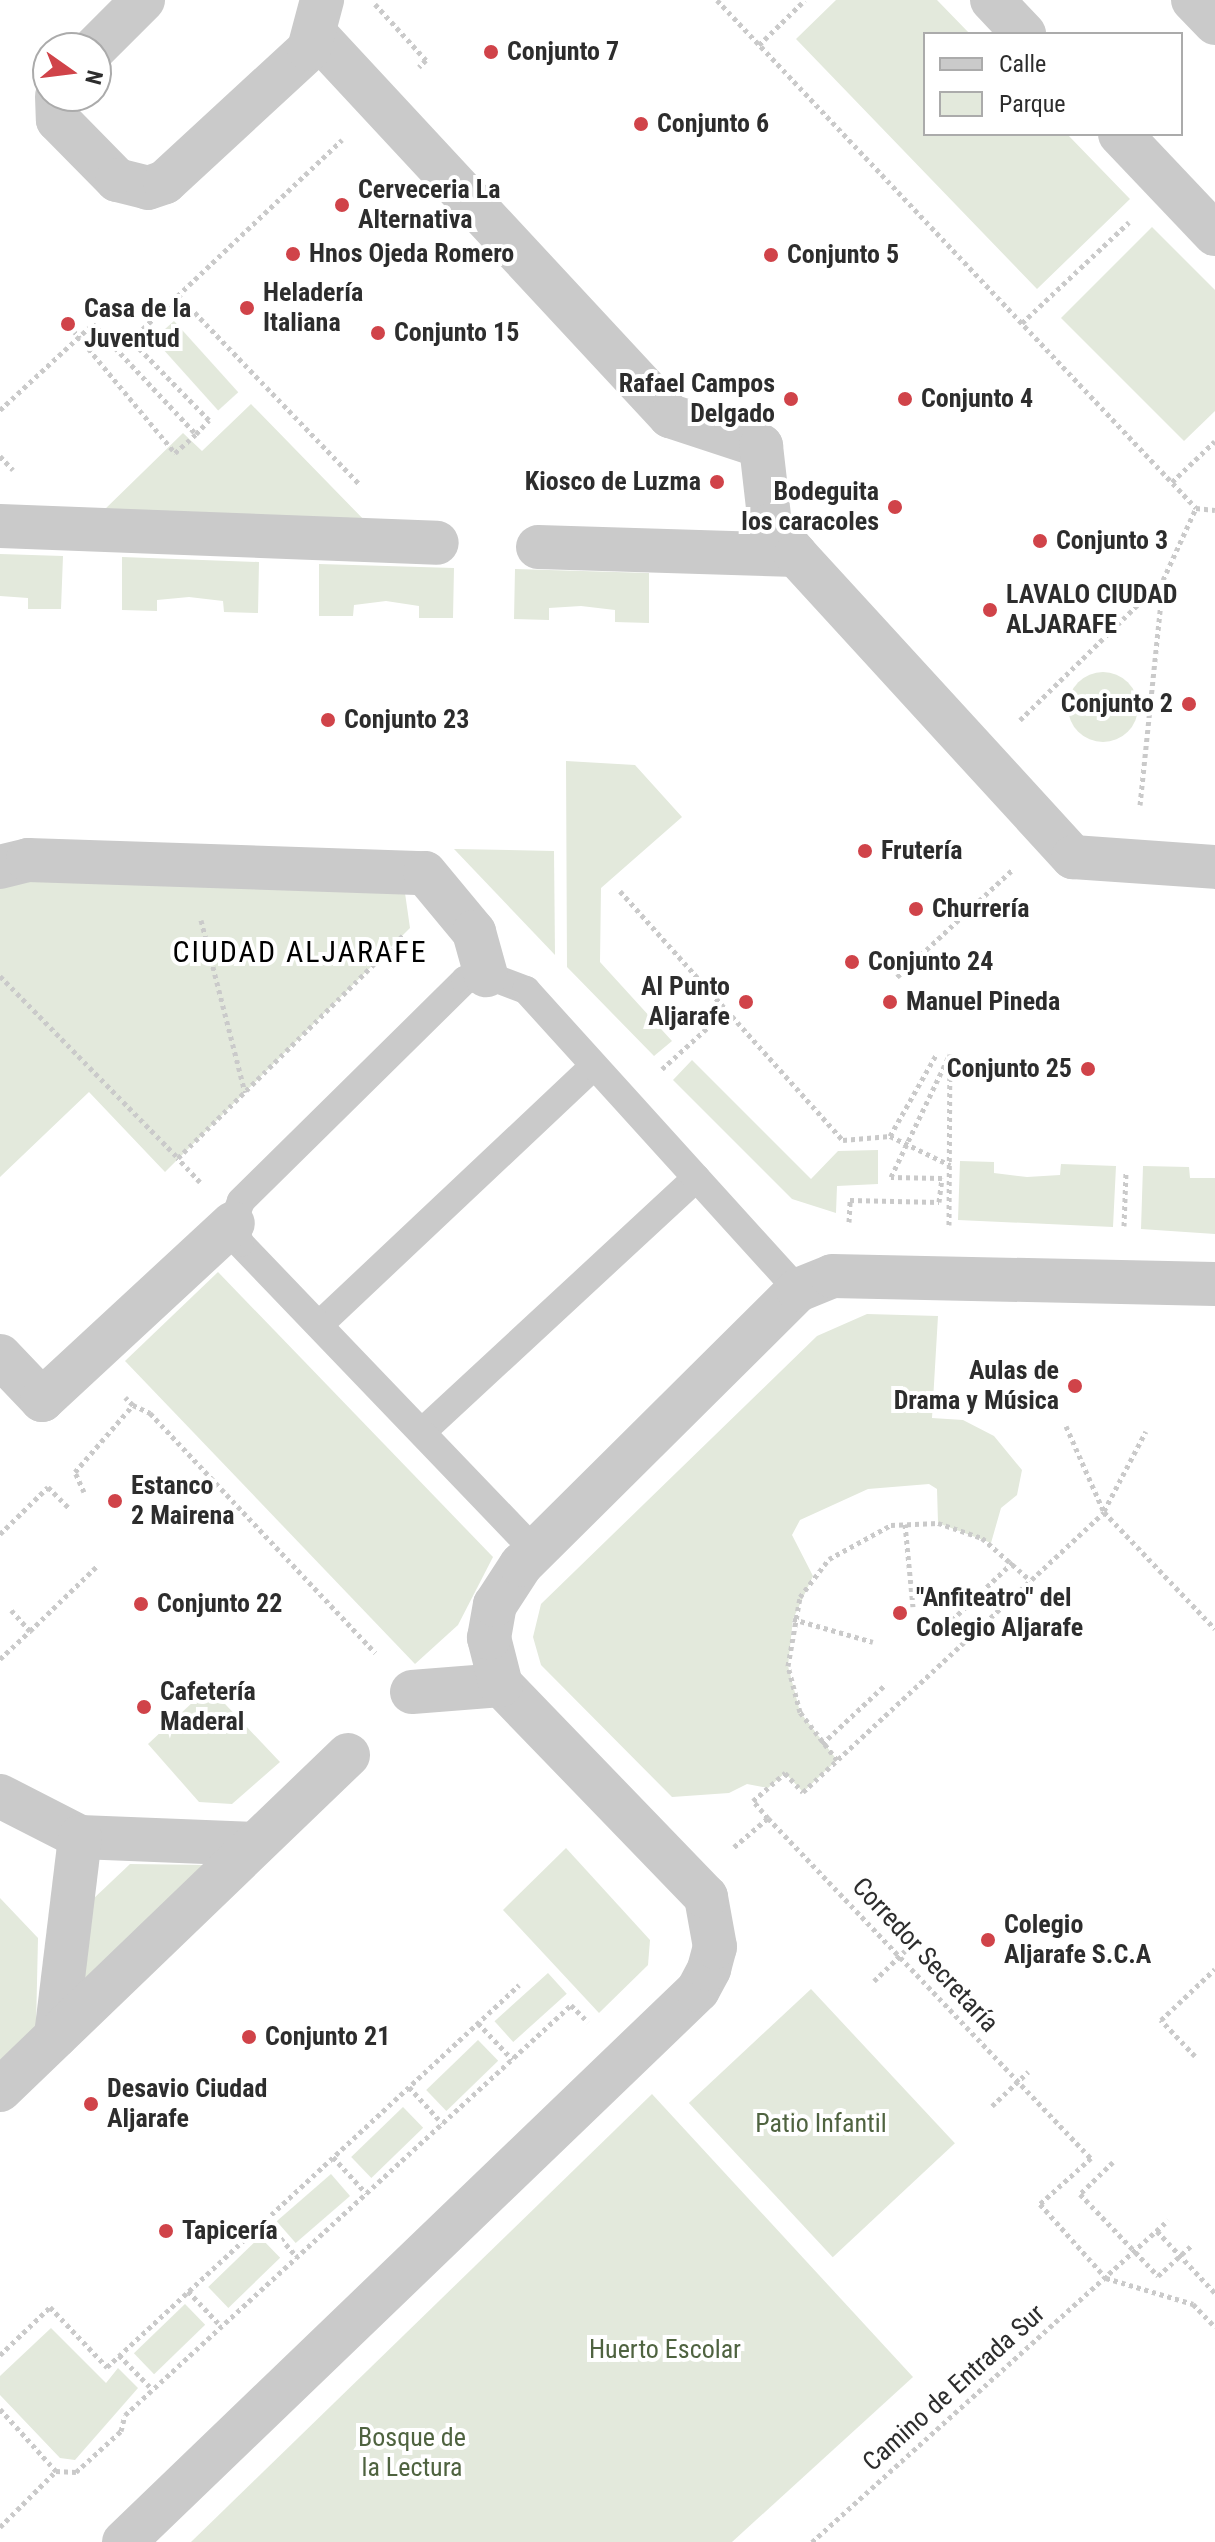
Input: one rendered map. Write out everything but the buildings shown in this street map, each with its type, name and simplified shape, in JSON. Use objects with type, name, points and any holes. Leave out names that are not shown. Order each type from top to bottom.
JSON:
[{"type":"street","points":[[111,32],[143,0]]},
{"type":"street","points":[[992,0],[1022,32]]},
{"type":"street","points":[[1193,0],[1215,23]]},
{"type":"street","points":[[58,112],[58,120],[117,180],[148,188],[165,182],[320,18],[670,416],[761,446],[770,525],[1073,857],[1215,867]]},
{"type":"street","points":[[1122,136],[1215,234]]},
{"type":"street","points":[[0,526],[437,543]]},
{"type":"street","points":[[538,547],[796,555]]},
{"type":"street","points":[[0,867],[28,860],[425,873],[484,951],[486,975]]},
{"type":"street","points":[[0,1356],[42,1400],[223,1232]]},
{"type":"street","points":[[124,2542],[698,1990],[709,1969],[715,1947],[706,1897],[501,1685],[489,1638],[495,1605],[535,1551],[798,1290],[832,1276],[892,1272],[1215,1284]]},
{"type":"street","points":[[412,1692],[501,1685]]},
{"type":"street","points":[[0,2090],[348,1755]]},
{"type":"street","points":[[0,1796],[80,1837],[255,1844]]},
{"type":"street","points":[[56,2036],[80,1837]]},
{"type":"lane","points":[[535,1551],[240,1243],[223,1232],[241,1201],[465,980],[486,975],[526,990],[798,1290]]},
{"type":"lane","points":[[319,1325],[594,1066]]},
{"type":"lane","points":[[422,1432],[696,1178]]},
{"type":"path","points":[[372,0],[426,60],[415,71]]},
{"type":"path","points":[[717,0],[1196,508],[1215,510]]},
{"type":"path","points":[[759,45],[805,0]]},
{"type":"path","points":[[68,324],[175,453],[209,420],[131,340],[349,134]]},
{"type":"path","points":[[1022,323],[1168,185]]},
{"type":"path","points":[[178,295],[364,489]]},
{"type":"path","points":[[0,410],[93,324],[196,434]]},
{"type":"path","points":[[1172,482],[1215,441]]},
{"type":"path","points":[[1134,861],[1163,580],[1196,508]]},
{"type":"path","points":[[982,758],[1163,580]]},
{"type":"path","points":[[897,977],[1051,834]]},
{"type":"path","points":[[187,864],[245,1092]]},
{"type":"path","points":[[620,891],[843,1140],[890,1136],[951,1165]]},
{"type":"path","points":[[178,1158],[445,896]]},
{"type":"path","points":[[0,976],[207,1190],[223,1232]]},
{"type":"path","points":[[652,1077],[726,1011]]},
{"type":"path","points":[[850,1200],[939,1202],[942,1178],[891,1177],[892,1164],[950,1054],[949,1209]]},
{"type":"path","points":[[890,1136],[936,1055]]},
{"type":"path","points":[[1123,1233],[1126,1172]]},
{"type":"path","points":[[133,1405],[150,1413],[412,1692]]},
{"type":"path","points":[[84,1492],[75,1472],[116,1423]]},
{"type":"path","points":[[1066,1426],[1104,1512],[1215,1629]]},
{"type":"path","points":[[727,1853],[768,1818],[753,1801],[785,1773],[803,1792],[1104,1512],[1146,1431]]},
{"type":"path","points":[[0,1534],[48,1487],[69,1508]]},
{"type":"path","points":[[837,1760],[822,1744],[792,1689],[793,1619],[829,1559],[867,1533],[905,1524],[960,1529],[1013,1562],[1030,1580]]},
{"type":"path","points":[[905,1524],[913,1607]]},
{"type":"path","points":[[952,1620],[1013,1562]]},
{"type":"path","points":[[0,1659],[97,1566]]},
{"type":"path","points":[[11,1610],[30,1631]]},
{"type":"path","points":[[793,1619],[873,1642]]},
{"type":"path","points":[[822,1744],[884,1686]]},
{"type":"path","name":"Corredor Secretaría","points":[[768,1818],[1091,2158],[1040,2204],[1106,2278]]},
{"type":"path","points":[[874,1981],[909,1947]]},
{"type":"path","points":[[1195,2056],[1161,2020],[1215,1969]]},
{"type":"path","points":[[0,2355],[50,2307],[107,2367],[519,1985]]},
{"type":"path","points":[[0,2409],[56,2471],[76,2472],[152,2389],[571,2005],[599,2033]]},
{"type":"path","points":[[478,2023],[512,2059]]},
{"type":"path","points":[[992,2106],[1028,2072]]},
{"type":"path","points":[[409,2087],[442,2123]]},
{"type":"path","points":[[333,2157],[366,2193]]},
{"type":"path","points":[[1113,2162],[1080,2194],[1109,2225],[1158,2276],[1192,2245]]},
{"type":"path","points":[[265,2220],[297,2257]]},
{"type":"path","name":"Camino de Entrada Sur","points":[[812,2542],[1168,2220]]},
{"type":"path","points":[[1157,2231],[1215,2293]]},
{"type":"path","points":[[1106,2278],[1193,2304],[1215,2327]]},
{"type":"path","points":[[188,2291],[221,2326]]},
{"type":"path","points":[[119,2355],[152,2389]]},
{"type":"path","points":[[0,2527],[56,2471]]},
{"type":"green space","points":[[836,0],[937,0],[968,32],[923,32],[923,136],[1069,136],[1130,199],[1037,289],[796,39]]},
{"type":"green space","points":[[1152,227],[1215,290],[1215,411],[1184,441],[1061,318]]},
{"type":"green space","points":[[174,321],[238,392],[218,410],[154,339]]},
{"type":"green space","points":[[251,404],[369,525],[101,513],[183,433],[202,451]]},
{"type":"green space","points":[[0,554],[63,556],[61,609],[28,609],[28,598],[0,596]]},
{"type":"green space","points":[[122,557],[259,562],[258,613],[224,612],[223,601],[189,597],[157,600],[157,611],[122,610]]},
{"type":"green space","points":[[319,564],[454,568],[453,618],[419,618],[419,606],[386,601],[354,605],[353,616],[319,616]]},
{"type":"green space","points":[[515,569],[649,573],[649,623],[615,622],[615,610],[581,606],[549,608],[549,620],[514,619]]},
{"type":"green space","points":[[1096,672],[1110,672],[1132,687],[1138,707],[1136,720],[1128,732],[1110,742],[1096,742],[1074,727],[1068,714],[1068,700],[1083,678]]},
{"type":"green space","points":[[566,761],[635,765],[682,817],[601,888],[600,962],[672,1041],[654,1056],[567,967]]},
{"type":"green space","points":[[454,849],[554,851],[555,955]]},
{"type":"green space","points":[[0,867],[402,872],[410,928],[165,1172],[89,1092],[0,1177]]},
{"type":"green space","points":[[692,1060],[811,1179],[838,1151],[878,1150],[878,1184],[837,1186],[836,1213],[792,1199],[673,1080]]},
{"type":"green space","points":[[960,1161],[994,1162],[994,1173],[1027,1177],[1060,1175],[1061,1164],[1116,1166],[1113,1227],[958,1220]]},
{"type":"green space","points":[[1143,1166],[1189,1167],[1190,1178],[1215,1178],[1215,1234],[1141,1229]]},
{"type":"green space","points":[[218,1272],[493,1557],[458,1625],[415,1664],[125,1361]]},
{"type":"green space","points":[[867,1314],[938,1316],[932,1418],[963,1420],[994,1436],[1022,1470],[1017,1495],[1001,1508],[991,1543],[938,1523],[937,1489],[929,1484],[868,1489],[800,1520],[792,1535],[813,1576],[793,1619],[788,1666],[800,1712],[837,1760],[803,1792],[785,1773],[768,1788],[747,1784],[729,1793],[672,1797],[541,1665],[533,1637],[541,1604],[817,1336]]},
{"type":"green space","points":[[209,1687],[280,1762],[232,1804],[199,1802],[148,1744]]},
{"type":"green space","points":[[566,1848],[650,1940],[648,1965],[599,2013],[503,1910]]},
{"type":"green space","points":[[130,1864],[206,1865],[84,1980],[92,1900]]},
{"type":"green space","points":[[0,1898],[38,1938],[36,2026],[0,2060]]},
{"type":"green space","points":[[548,1973],[567,1994],[513,2042],[494,2021]]},
{"type":"green space","name":"Patio Infantil","points":[[811,1989],[955,2143],[833,2257],[689,2103]]},
{"type":"green space","points":[[478,2040],[498,2061],[446,2111],[426,2090]]},
{"type":"green space","name":"Huerto Escolar","points":[[652,2094],[913,2377],[732,2542],[191,2542]]},
{"type":"green space","points":[[403,2107],[423,2128],[371,2178],[351,2157]]},
{"type":"green space","points":[[331,2174],[350,2196],[296,2243],[277,2221]]},
{"type":"green space","points":[[260,2237],[280,2258],[228,2308],[208,2287]]},
{"type":"green space","points":[[185,2304],[205,2325],[154,2374],[134,2353]]},
{"type":"green space","points":[[51,2328],[106,2383],[118,2368],[138,2388],[75,2460],[60,2458],[0,2395],[0,2376]]},
{"type":"place","name":"Conjunto 7","points":[[491,52]]},
{"type":"place","name":"Conjunto 6","points":[[641,124]]},
{"type":"place","name":"Cerveceria La Alternativa","points":[[342,205]]},
{"type":"place","name":"Hnos Ojeda Romero","points":[[293,254]]},
{"type":"place","name":"Conjunto 5","points":[[771,255]]},
{"type":"place","name":"Heladería Italiana","points":[[247,308]]},
{"type":"place","name":"Casa de la Juventud","points":[[68,324]]},
{"type":"place","name":"Conjunto 15","points":[[378,333]]},
{"type":"place","name":"Rafael Campos Delgado","points":[[791,399]]},
{"type":"place","name":"Conjunto 4","points":[[905,399]]},
{"type":"place","name":"Kiosco de Luzma","points":[[717,482]]},
{"type":"place","name":"Bodeguita los caracoles","points":[[895,507]]},
{"type":"place","name":"Conjunto 3","points":[[1040,541]]},
{"type":"place","name":"LAVALO CIUDAD ALJARAFE","points":[[990,610]]},
{"type":"place","name":"Conjunto 2","points":[[1189,704]]},
{"type":"place","name":"Conjunto 23","points":[[328,720]]},
{"type":"place","name":"Frutería","points":[[865,851]]},
{"type":"place","name":"Churrería","points":[[916,909]]},
{"type":"place","name":"Conjunto 24","points":[[852,962]]},
{"type":"place","name":"Al Punto Aljarafe","points":[[746,1002]]},
{"type":"place","name":"Manuel Pineda","points":[[890,1002]]},
{"type":"place","name":"Conjunto 25","points":[[1088,1069]]},
{"type":"place","name":"Aulas de Drama y Música","points":[[1075,1386]]},
{"type":"place","name":"Estanco 2 Mairena","points":[[115,1501]]},
{"type":"place","name":"Conjunto 22","points":[[141,1604]]},
{"type":"place","name":"\"Anfiteatro\" del Colegio Aljarafe","points":[[900,1613]]},
{"type":"place","name":"Cafetería Maderal","points":[[144,1707]]},
{"type":"place","name":"Colegio Aljarafe S.C.A","points":[[988,1940]]},
{"type":"place","name":"Conjunto 21","points":[[249,2037]]},
{"type":"place","name":"Desavio Ciudad Aljarafe","points":[[91,2104]]},
{"type":"place","name":"Tapicería","points":[[166,2231]]},
{"type":"district","name":"CIUDAD ALJARAFE","points":[[300,952]]},
{"type":"park label","name":"Bosque de la Lectura","points":[[412,2453]]}]
